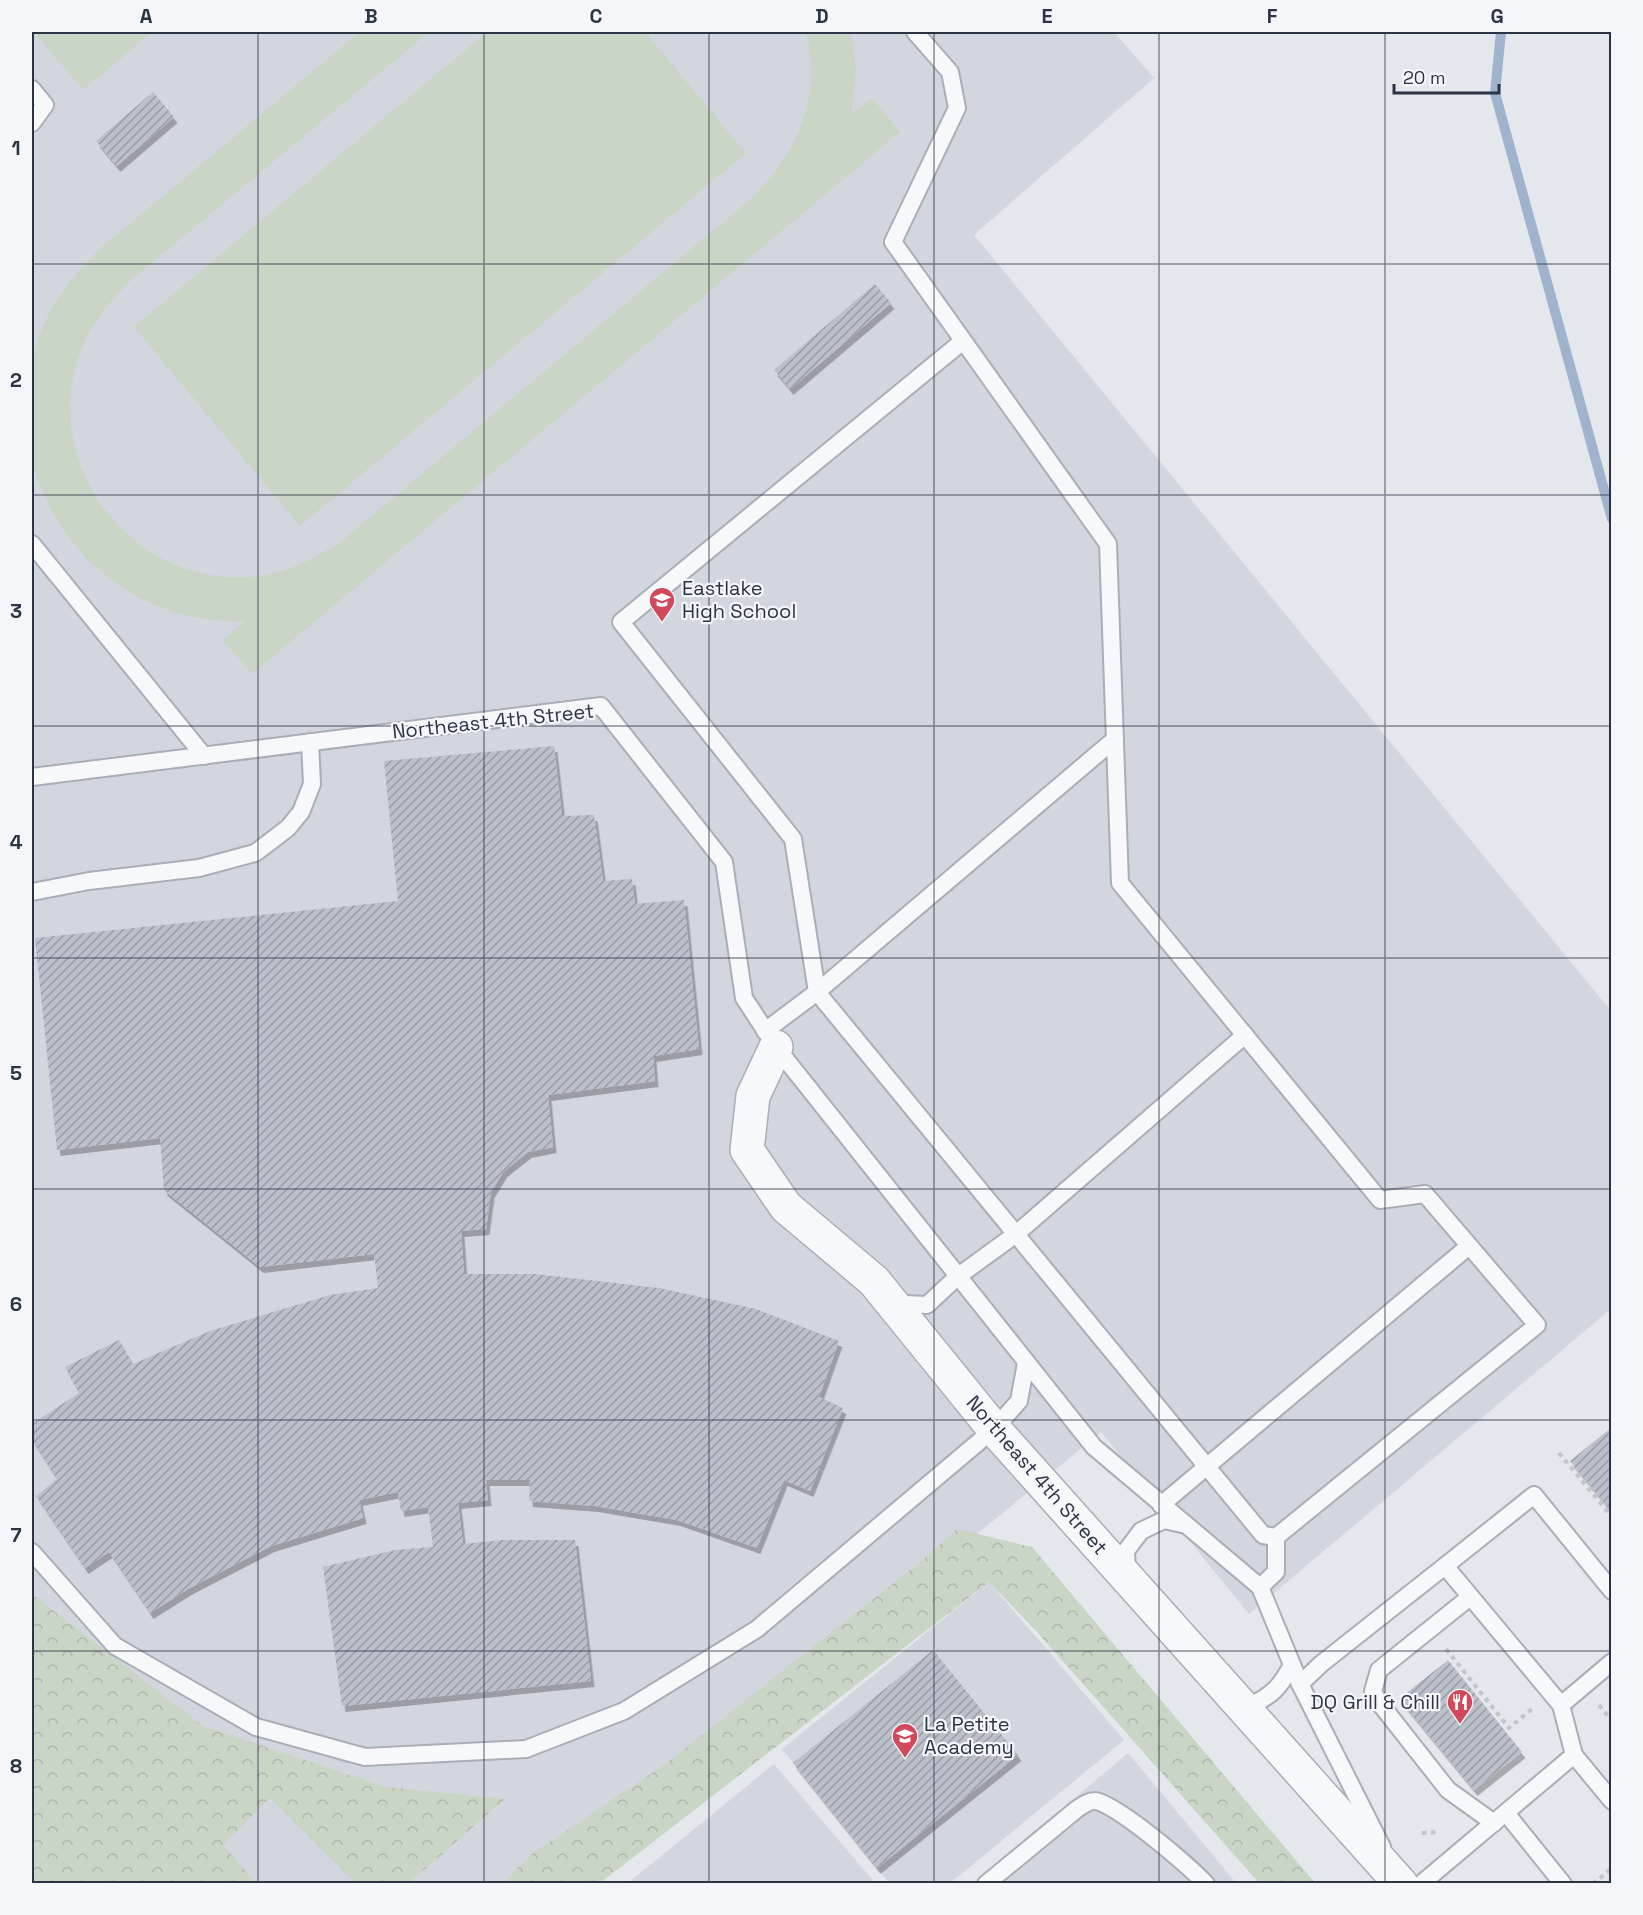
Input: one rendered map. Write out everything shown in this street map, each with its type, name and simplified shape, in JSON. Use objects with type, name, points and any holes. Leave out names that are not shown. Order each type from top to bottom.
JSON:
[{"type":"street","name":"Northeast 4th Street","points":[[770,1039],[753,1096],[747,1150],[786,1207],[874,1281],[994,1429],[1239,1702],[1407,1883]]},
{"type":"lane","points":[[915,32],[950,72],[957,108],[893,242],[1108,544],[1120,883],[1380,1200],[1425,1194],[1537,1325],[1276,1537],[1263,1535],[817,993],[794,838],[621,622],[963,341]]},
{"type":"lane","points":[[32,89],[45,105],[32,123]]},
{"type":"lane","points":[[32,544],[204,756]]},
{"type":"lane","name":"Northeast 4th Street","points":[[32,777],[601,706],[724,862],[744,998],[770,1039],[1094,1448],[1260,1587],[1300,1684],[1407,1883]]},
{"type":"lane","points":[[770,1039],[817,993],[1115,739]]},
{"type":"lane","points":[[32,892],[89,881],[199,868],[255,853],[288,828],[301,812],[312,784],[310,742]]},
{"type":"lane","points":[[874,1281],[905,1304],[927,1305],[957,1277],[1016,1234],[1245,1035]]},
{"type":"lane","points":[[1161,1505],[1469,1246]]},
{"type":"lane","points":[[32,1552],[115,1646],[256,1727],[365,1757],[526,1749],[624,1712],[757,1629],[994,1429],[1019,1401],[1026,1364]]},
{"type":"lane","points":[[1300,1684],[1321,1664],[1534,1495],[1611,1591]]},
{"type":"lane","points":[[1138,1590],[1126,1571],[1126,1551],[1141,1531],[1164,1520],[1186,1524]]},
{"type":"lane","points":[[1260,1587],[1276,1572],[1276,1537]]},
{"type":"lane","points":[[1444,1566],[1561,1705],[1574,1755],[1611,1801]]},
{"type":"lane","points":[[1470,1597],[1379,1670],[1373,1691],[1378,1701],[1448,1790],[1500,1818],[1563,1884]]},
{"type":"lane","points":[[1561,1705],[1611,1662]]},
{"type":"lane","points":[[1239,1702],[1249,1706],[1266,1699],[1282,1684],[1292,1665]]},
{"type":"lane","points":[[1407,1883],[1500,1818],[1574,1755]]},
{"type":"lane","points":[[986,1884],[1077,1809],[1094,1801],[1102,1802],[1126,1815],[1206,1884]]},
{"type":"path","points":[[1559,1453],[1611,1517]]},
{"type":"path","points":[[1593,1884],[1611,1868]]},
{"type":"shaded area","name":"Eastlake High School","points":[[32,32],[1114,32],[1154,78],[974,235],[1611,1011],[1611,1309],[1249,1614],[1101,1432],[553,1883],[45,1883],[32,1867]]},
{"type":"shaded area","points":[[989,1582],[1124,1740],[949,1884],[889,1883],[782,1749]]},
{"type":"shaded area","points":[[1128,1753],[1236,1883],[973,1884]]},
{"type":"shaded area","points":[[774,1764],[875,1883],[628,1883]]},
{"type":"green space","points":[[34,32],[152,32],[83,90]]},
{"type":"green space","points":[[360,32],[429,32],[130,281],[104,310],[84,343],[72,386],[71,428],[82,468],[102,505],[129,536],[164,560],[204,574],[248,577],[274,573],[299,565],[344,539],[751,199],[781,162],[802,123],[811,80],[806,32],[851,32],[856,71],[851,114],[872,98],[900,132],[252,674],[223,640],[244,622],[192,617],[164,609],[144,600],[106,576],[74,545],[61,527],[50,508],[33,463],[31,446],[32,358],[43,326],[57,301],[73,278],[102,247]]},
{"type":"green space","points":[[487,32],[645,32],[746,153],[300,526],[134,327]]},
{"type":"green space","points":[[957,1529],[1032,1547],[1315,1883],[1259,1883],[1038,1633],[989,1582],[600,1883],[503,1883],[533,1853],[664,1765],[924,1559]]},
{"type":"green space","points":[[32,1594],[203,1726],[386,1787],[505,1799],[409,1883],[356,1883],[270,1798],[223,1845],[256,1883],[32,1883]]},
{"type":"building","points":[[153,92],[174,117],[117,166],[96,141]]},
{"type":"building","points":[[875,284],[891,303],[790,389],[774,370]]},
{"type":"building","points":[[554,746],[562,816],[594,815],[603,881],[632,879],[635,904],[684,900],[699,1049],[653,1056],[655,1081],[548,1095],[553,1147],[528,1152],[504,1171],[491,1192],[486,1229],[461,1231],[464,1274],[535,1274],[659,1288],[756,1309],[839,1341],[819,1397],[843,1408],[810,1491],[784,1480],[757,1548],[677,1520],[595,1506],[529,1501],[530,1480],[486,1480],[488,1500],[458,1503],[463,1544],[502,1540],[575,1540],[591,1681],[342,1706],[323,1567],[395,1550],[433,1547],[428,1507],[401,1511],[398,1492],[359,1500],[363,1518],[271,1546],[188,1589],[150,1613],[109,1552],[85,1568],[36,1496],[57,1479],[32,1440],[32,1424],[79,1393],[65,1367],[119,1340],[133,1364],[210,1331],[330,1295],[378,1288],[374,1254],[260,1267],[164,1190],[160,1138],[57,1150],[35,938],[398,901],[384,761]]},
{"type":"building","points":[[1612,1427],[1612,1512],[1570,1461]]},
{"type":"building","name":"La Petite Academy","points":[[933,1650],[1018,1755],[877,1868],[793,1763]]},
{"type":"building","points":[[1448,1660],[1522,1752],[1474,1790],[1399,1699]]},
{"type":"waterway","points":[[1501,32],[1495,93],[1612,519]]},
{"type":"place","name":"Eastlake High School","points":[[662,623]]},
{"type":"place","name":"DQ Grill & Chill","points":[[1460,1725]]},
{"type":"place","name":"La Petite Academy","points":[[905,1759]]}]
